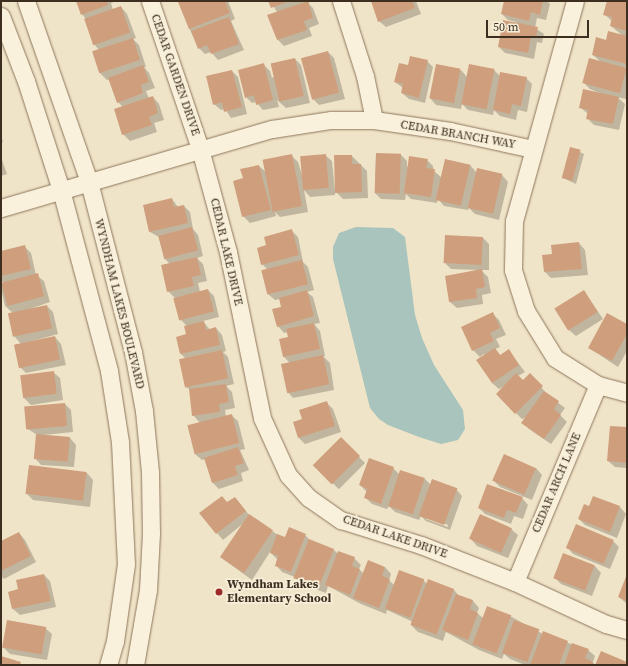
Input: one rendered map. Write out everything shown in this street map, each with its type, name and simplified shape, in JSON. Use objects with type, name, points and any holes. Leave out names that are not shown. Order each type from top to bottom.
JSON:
[{"type":"street","name":"WYNDHAM LAKES BOULEVARD","points":[[26,1],[89,182],[132,345],[144,411],[150,472],[151,533],[148,590],[135,665]]},
{"type":"street","name":"CEDAR GARDEN DRIVE","points":[[150,1],[200,149]]},
{"type":"street","points":[[341,1],[365,76],[374,120]]},
{"type":"street","points":[[533,149],[575,1]]},
{"type":"street","points":[[1,16],[26,81],[61,190],[109,371],[120,442],[124,495],[126,564],[115,641],[108,665]]},
{"type":"street","name":"CEDAR BRANCH WAY","points":[[1,208],[272,129],[331,120],[374,120],[450,131],[533,149],[514,221],[512,270],[526,311],[555,358],[598,385],[627,392]]},
{"type":"street","name":"CEDAR LAKE DRIVE","points":[[200,149],[228,252],[262,418],[288,475],[309,498],[341,520],[422,545],[515,582],[606,624],[627,630]]},
{"type":"street","name":"CEDAR ARCH LANE","points":[[515,582],[598,385]]},
{"type":"street","points":[[115,641],[139,646]]},
{"type":"water","points":[[356,227],[393,228],[405,237],[415,315],[422,338],[434,365],[463,410],[465,429],[458,440],[441,444],[419,437],[388,425],[379,419],[370,408],[333,259],[333,247],[339,233]]},
{"type":"building","points":[[76,1],[107,1],[108,5],[81,15]]},
{"type":"building","points":[[225,1],[230,13],[189,29],[178,2]]},
{"type":"building","points":[[268,1],[289,1],[271,8]]},
{"type":"building","points":[[308,1],[313,18],[304,21],[307,30],[277,40],[267,15]]},
{"type":"building","points":[[371,1],[412,1],[415,8],[378,22]]},
{"type":"building","points":[[504,1],[543,1],[540,15],[531,12],[529,21],[501,14]]},
{"type":"building","points":[[607,1],[627,2],[627,31],[610,26],[612,17],[603,15]]},
{"type":"building","points":[[121,6],[130,32],[93,45],[84,19]]},
{"type":"building","points":[[229,17],[239,44],[211,54],[207,45],[198,49],[191,31]]},
{"type":"building","points":[[503,20],[538,27],[536,37],[531,36],[528,53],[498,47]]},
{"type":"building","points":[[608,31],[627,36],[627,64],[592,55],[596,37],[606,40]]},
{"type":"building","points":[[133,38],[140,60],[99,73],[92,51]]},
{"type":"building","points":[[328,51],[339,93],[312,100],[301,58]]},
{"type":"building","points":[[410,56],[428,60],[419,98],[401,93],[403,84],[394,82],[399,63],[408,65]]},
{"type":"building","points":[[295,58],[304,96],[279,102],[271,64]]},
{"type":"building","points":[[589,58],[627,68],[620,93],[582,83]]},
{"type":"building","points":[[264,63],[273,100],[256,105],[254,95],[245,98],[238,70]]},
{"type":"building","points":[[436,64],[461,69],[454,103],[429,98]]},
{"type":"building","points":[[469,64],[495,69],[487,109],[461,104]]},
{"type":"building","points":[[143,65],[149,82],[141,85],[143,93],[117,103],[108,78]]},
{"type":"building","points":[[232,70],[242,107],[224,112],[222,102],[213,105],[206,76]]},
{"type":"building","points":[[500,72],[527,77],[521,106],[512,104],[510,114],[493,110]]},
{"type":"building","points":[[583,89],[619,97],[613,124],[586,119],[588,110],[579,108]]},
{"type":"building","points":[[153,96],[158,113],[149,117],[152,125],[122,135],[114,109]]},
{"type":"building","points":[[570,147],[581,150],[572,181],[562,178]]},
{"type":"building","points":[[376,153],[401,154],[400,194],[375,193]]},
{"type":"building","points":[[292,154],[302,206],[273,212],[263,160]]},
{"type":"building","points":[[326,154],[329,188],[303,190],[300,156]]},
{"type":"building","points":[[334,155],[352,155],[352,164],[361,164],[362,192],[335,193]]},
{"type":"building","points":[[409,156],[428,159],[426,168],[435,169],[431,197],[404,193]]},
{"type":"building","points":[[445,159],[470,165],[461,206],[436,200]]},
{"type":"building","points":[[259,165],[271,210],[242,217],[233,181],[243,178],[240,169]]},
{"type":"building","points":[[477,168],[502,174],[493,214],[468,208]]},
{"type":"building","points":[[172,198],[174,207],[184,205],[188,223],[149,232],[143,205]]},
{"type":"building","points":[[192,227],[198,250],[164,259],[158,236]]},
{"type":"building","points":[[292,229],[299,255],[261,265],[257,248],[266,245],[264,237]]},
{"type":"building","points":[[445,235],[483,237],[481,265],[444,263]]},
{"type":"building","points":[[579,242],[582,269],[544,272],[542,255],[552,254],[551,245]]},
{"type":"building","points":[[25,245],[31,269],[1,276],[1,251]]},
{"type":"building","points":[[197,257],[201,275],[192,277],[194,286],[167,292],[161,265]]},
{"type":"building","points":[[302,260],[308,284],[267,294],[261,270]]},
{"type":"building","points":[[482,269],[485,287],[476,289],[477,298],[449,302],[445,276]]},
{"type":"building","points":[[38,273],[44,296],[8,306],[1,283]]},
{"type":"building","points":[[208,289],[214,311],[179,321],[173,298]]},
{"type":"building","points":[[307,290],[314,316],[277,327],[272,309],[281,307],[279,298]]},
{"type":"building","points":[[584,290],[598,312],[568,331],[554,309]]},
{"type":"building","points":[[47,305],[52,328],[13,337],[8,313]]},
{"type":"building","points":[[493,312],[500,328],[490,333],[494,341],[472,351],[461,327]]},
{"type":"building","points":[[607,313],[627,324],[627,334],[612,361],[588,348]]},
{"type":"building","points":[[204,321],[206,330],[216,327],[220,345],[180,354],[176,337],[186,334],[184,326]]},
{"type":"building","points":[[314,323],[320,349],[283,357],[279,339],[288,337],[286,329]]},
{"type":"building","points":[[55,336],[60,359],[19,368],[14,345]]},
{"type":"building","points":[[495,348],[500,355],[509,349],[519,365],[492,383],[476,360]]},
{"type":"building","points":[[222,350],[228,378],[185,388],[179,359]]},
{"type":"building","points":[[323,355],[329,384],[287,393],[281,364]]},
{"type":"building","points":[[54,371],[57,394],[23,398],[20,375]]},
{"type":"building","points":[[516,373],[523,380],[530,373],[543,386],[515,414],[496,394]]},
{"type":"building","points":[[226,384],[229,402],[219,404],[220,412],[192,416],[189,389]]},
{"type":"building","points":[[544,391],[559,401],[554,409],[561,415],[544,439],[521,423]]},
{"type":"building","points":[[327,401],[335,426],[298,438],[293,422],[302,419],[299,410]]},
{"type":"building","points":[[65,403],[67,426],[26,429],[24,407]]},
{"type":"building","points":[[232,414],[239,443],[195,454],[187,425]]},
{"type":"building","points":[[610,426],[627,427],[627,463],[607,461]]},
{"type":"building","points":[[36,434],[70,437],[68,462],[34,459]]},
{"type":"building","points":[[341,437],[360,456],[332,484],[313,465]]},
{"type":"building","points":[[238,447],[244,463],[235,466],[238,475],[212,483],[204,458]]},
{"type":"building","points":[[504,454],[536,468],[524,495],[492,480]]},
{"type":"building","points":[[369,458],[394,467],[381,504],[364,498],[367,489],[359,485]]},
{"type":"building","points":[[29,465],[87,472],[83,501],[25,494]]},
{"type":"building","points":[[400,470],[425,478],[413,514],[388,506]]},
{"type":"building","points":[[432,479],[457,488],[444,525],[419,516]]},
{"type":"building","points":[[487,484],[523,497],[516,513],[507,510],[504,518],[478,508]]},
{"type":"building","points":[[222,496],[227,502],[235,497],[246,511],[216,534],[199,513]]},
{"type":"building","points":[[593,496],[620,506],[610,532],[578,519],[584,504],[589,506]]},
{"type":"building","points":[[249,514],[273,530],[244,573],[220,557]]},
{"type":"building","points":[[480,514],[512,528],[501,553],[469,539]]},
{"type":"building","points":[[576,524],[614,540],[604,564],[566,548]]},
{"type":"building","points":[[289,527],[306,534],[291,572],[275,566],[278,556],[270,553],[277,534],[285,537]]},
{"type":"building","points":[[19,532],[31,556],[1,571],[1,541]]},
{"type":"building","points":[[309,539],[334,549],[318,588],[293,578]]},
{"type":"building","points":[[338,551],[355,557],[352,566],[360,569],[350,595],[325,585]]},
{"type":"building","points":[[563,553],[595,565],[585,590],[553,578]]},
{"type":"building","points":[[368,560],[385,567],[382,576],[390,579],[379,608],[353,598]]},
{"type":"building","points":[[399,570],[424,579],[410,618],[385,609]]},
{"type":"building","points":[[44,574],[51,601],[12,609],[8,592],[18,589],[16,580]]},
{"type":"building","points":[[627,574],[627,601],[618,597]]},
{"type":"building","points":[[428,579],[454,589],[437,635],[410,625]]},
{"type":"building","points":[[456,594],[473,600],[470,609],[478,613],[468,640],[442,630]]},
{"type":"building","points":[[487,606],[511,615],[497,654],[472,644]]},
{"type":"building","points":[[7,620],[46,627],[42,655],[2,648]]},
{"type":"building","points":[[514,620],[539,629],[527,662],[502,653]]},
{"type":"building","points":[[543,631],[568,641],[559,665],[530,665]]},
{"type":"building","points":[[572,643],[589,649],[585,658],[593,662],[592,665],[564,665]]},
{"type":"building","points":[[601,651],[627,662],[627,665],[595,665]]},
{"type":"building","points":[[1,656],[21,662],[20,665],[1,665]]},
{"type":"place","name":"Wyndham Lakes Elementary School","points":[[219,592]]}]
